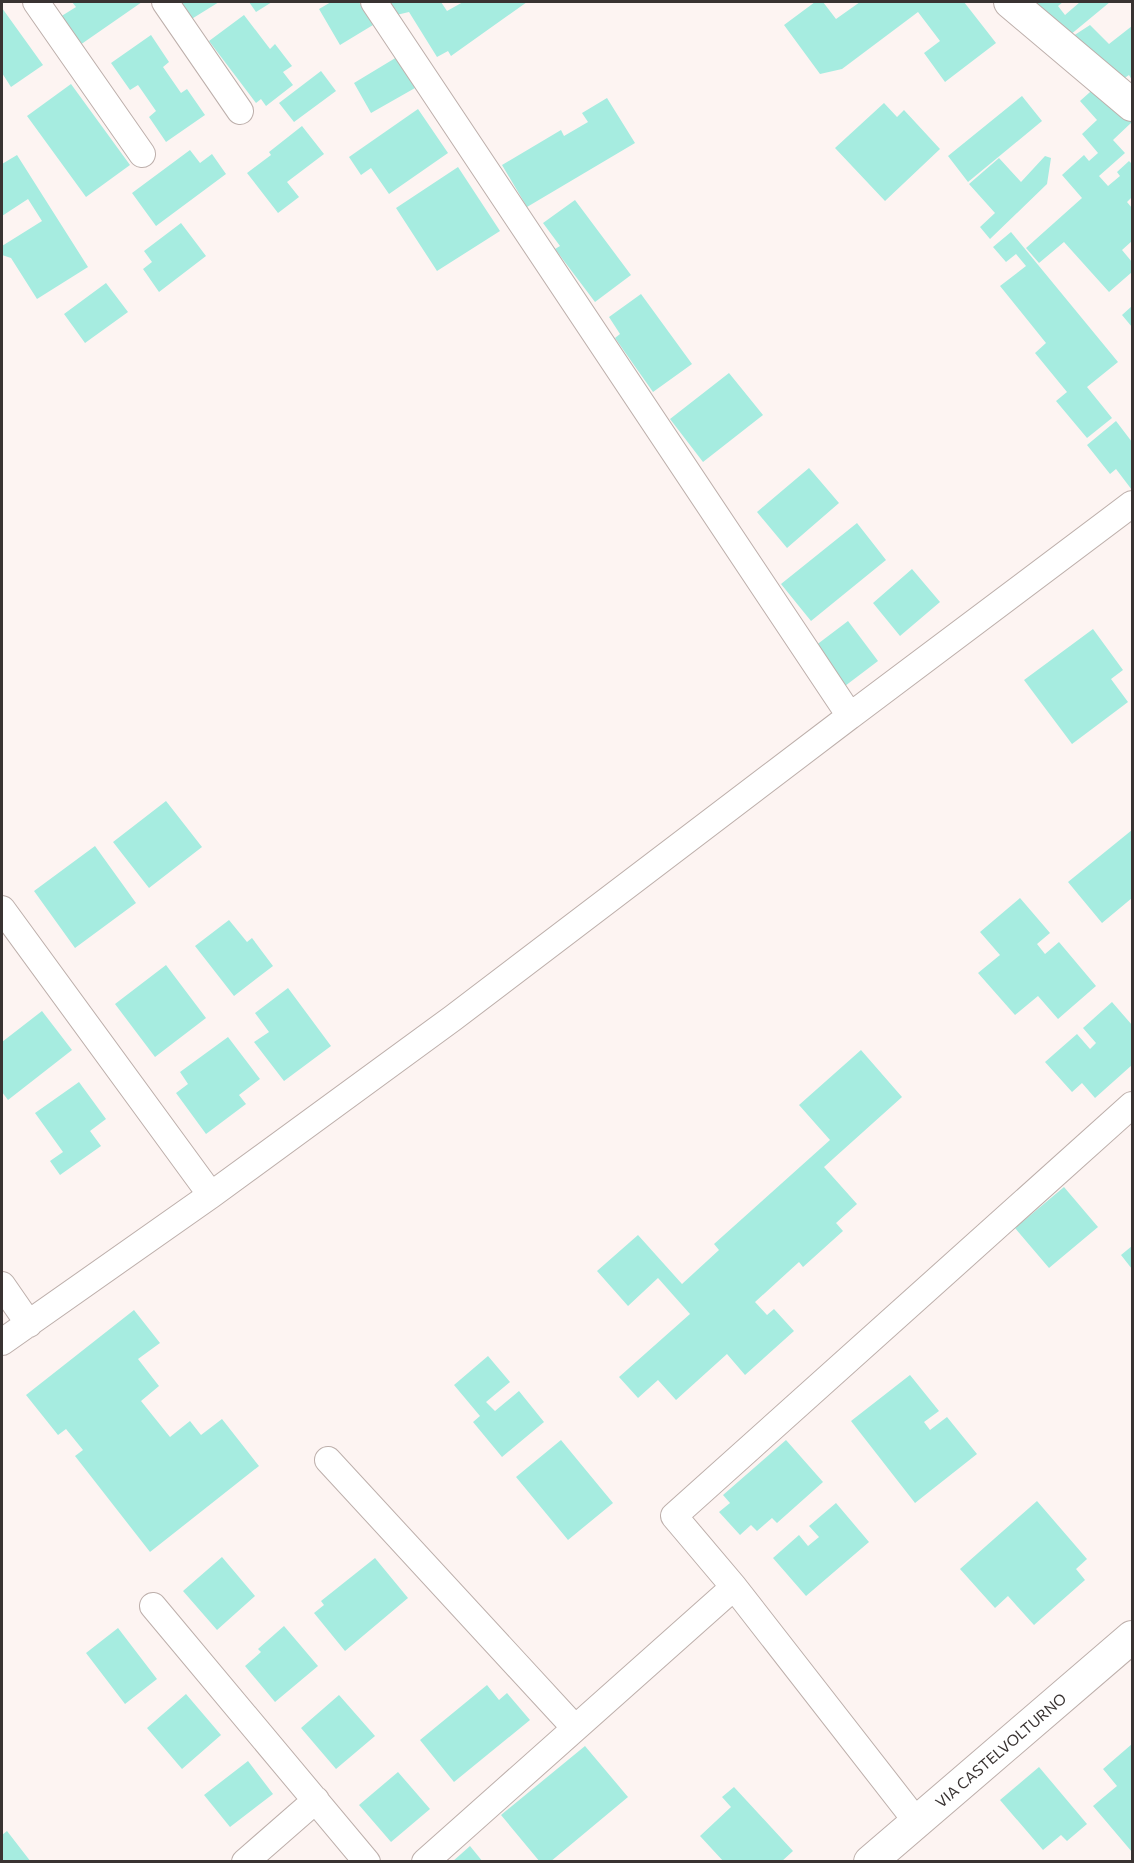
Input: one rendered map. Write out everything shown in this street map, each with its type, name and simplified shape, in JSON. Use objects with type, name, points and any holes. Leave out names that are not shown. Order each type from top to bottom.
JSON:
[{"type":"street","points":[[36,2],[142,154]]},
{"type":"street","points":[[165,2],[240,111]]},
{"type":"street","points":[[374,2],[850,716]]},
{"type":"street","points":[[1010,2],[1132,105]]},
{"type":"street","points":[[2,1342],[211,1195],[453,1018],[1132,504]]},
{"type":"street","points":[[2,909],[211,1195]]},
{"type":"street","points":[[916,1822],[734,1587],[674,1516],[1132,1106]]},
{"type":"street","points":[[2,1285],[29,1324]]},
{"type":"street","points":[[328,1460],[575,1728]]},
{"type":"street","points":[[425,1862],[734,1587]]},
{"type":"street","points":[[153,1606],[367,1862]]},
{"type":"street","name":"VIA CASTELVOLTURNO","points":[[887,1856],[916,1822],[1132,1638]]},
{"type":"street","points":[[245,1862],[316,1800]]},
{"type":"building","points":[[72,2],[142,2],[80,45],[60,17],[76,7]]},
{"type":"building","points":[[179,2],[219,2],[190,20]]},
{"type":"building","points":[[249,2],[272,2],[256,12]]},
{"type":"building","points":[[331,2],[359,2],[373,25],[340,45],[319,9]]},
{"type":"building","points":[[378,2],[441,2],[447,11],[463,2],[527,2],[451,56],[448,51],[437,57],[409,12],[388,17]]},
{"type":"building","points":[[815,2],[823,2],[836,19],[860,2],[964,2],[996,43],[945,82],[924,53],[940,41],[918,12],[842,69],[820,74],[784,25]]},
{"type":"building","points":[[1018,2],[1063,2],[1058,6],[1065,15],[1080,2],[1110,2],[1064,40]]},
{"type":"building","points":[[2,8],[43,65],[11,87],[2,73]]},
{"type":"building","points":[[244,15],[270,49],[275,44],[292,66],[283,72],[293,85],[266,106],[261,99],[256,103],[209,41]]},
{"type":"building","points":[[1090,25],[1109,44],[1132,26],[1132,80],[1129,75],[1113,86],[1070,38]]},
{"type":"building","points":[[151,35],[169,62],[163,67],[181,93],[187,89],[205,115],[166,142],[149,117],[156,111],[138,85],[130,90],[111,63]]},
{"type":"building","points":[[397,57],[415,88],[371,113],[354,83]]},
{"type":"building","points":[[321,71],[336,91],[294,122],[279,103]]},
{"type":"building","points":[[71,84],[130,165],[86,197],[27,116]]},
{"type":"building","points":[[1099,84],[1132,122],[1113,140],[1125,153],[1099,176],[1108,186],[1120,176],[1117,172],[1129,161],[1132,164],[1132,197],[1127,202],[1132,208],[1132,241],[1122,250],[1132,262],[1132,272],[1109,292],[1064,242],[1039,263],[1026,248],[1082,198],[1062,175],[1084,155],[1089,161],[1098,153],[1082,134],[1097,120],[1080,101]]},
{"type":"building","points":[[1022,96],[1042,121],[968,182],[948,156]]},
{"type":"building","points":[[607,98],[635,143],[527,207],[502,165],[561,130],[564,136],[588,122],[582,113]]},
{"type":"building","points":[[884,103],[897,117],[904,110],[940,149],[885,201],[835,148]]},
{"type":"building","points":[[418,109],[448,153],[389,194],[371,168],[361,175],[349,157]]},
{"type":"building","points":[[302,126],[324,154],[287,182],[299,197],[278,213],[247,173],[271,155],[269,152]]},
{"type":"building","points":[[190,150],[200,163],[212,154],[226,174],[156,226],[132,193]]},
{"type":"building","points":[[17,155],[88,267],[37,299],[11,258],[2,255],[2,246],[42,221],[28,199],[2,216],[2,164]]},
{"type":"building","points":[[1045,156],[1051,158],[1047,184],[990,239],[980,227],[995,213],[969,184],[999,158],[1021,182]]},
{"type":"building","points":[[458,167],[500,231],[437,271],[396,208]]},
{"type":"building","points":[[575,200],[631,275],[595,302],[555,249],[560,246],[543,223]]},
{"type":"building","points":[[181,223],[206,256],[159,292],[143,269],[152,262],[144,251]]},
{"type":"building","points":[[1011,232],[1118,362],[1087,387],[1112,418],[1087,438],[1056,401],[1067,392],[1035,353],[1046,343],[1000,286],[1026,266],[1016,254],[1006,262],[993,247]]},
{"type":"building","points":[[106,283],[128,312],[85,343],[64,314]]},
{"type":"building","points":[[641,294],[692,364],[653,392],[615,338],[620,334],[609,317]]},
{"type":"building","points":[[1132,306],[1132,327],[1122,315]]},
{"type":"building","points":[[729,373],[763,415],[703,462],[670,419]]},
{"type":"building","points":[[1116,421],[1132,442],[1132,490],[1116,469],[1110,474],[1087,445]]},
{"type":"building","points":[[809,468],[839,503],[787,548],[757,512]]},
{"type":"building","points":[[857,523],[886,560],[811,621],[781,584]]},
{"type":"building","points":[[912,569],[940,602],[900,636],[873,603]]},
{"type":"building","points":[[848,621],[878,661],[845,686],[815,646]]},
{"type":"building","points":[[1093,629],[1123,670],[1111,679],[1128,702],[1072,744],[1024,680]]},
{"type":"building","points":[[166,801],[202,847],[149,888],[113,842]]},
{"type":"building","points":[[1132,830],[1132,898],[1102,923],[1068,882]]},
{"type":"building","points":[[95,846],[136,903],[75,948],[34,891]]},
{"type":"building","points":[[1020,898],[1050,933],[1037,944],[1045,954],[1059,942],[1096,986],[1058,1019],[1038,996],[1015,1015],[978,973],[1000,955],[980,932]]},
{"type":"building","points":[[229,920],[247,942],[252,938],[273,966],[234,996],[195,946]]},
{"type":"building","points":[[166,965],[206,1018],[155,1057],[115,1004]]},
{"type":"building","points":[[288,988],[331,1046],[284,1081],[254,1042],[269,1032],[255,1013]]},
{"type":"building","points":[[1112,1002],[1132,1025],[1132,1065],[1095,1098],[1082,1083],[1072,1092],[1045,1062],[1077,1034],[1090,1049],[1096,1043],[1083,1028]]},
{"type":"building","points":[[42,1011],[72,1050],[8,1100],[2,1092],[2,1042]]},
{"type":"building","points":[[228,1037],[260,1079],[239,1095],[246,1104],[206,1134],[176,1093],[188,1084],[180,1072]]},
{"type":"building","points":[[861,1050],[902,1097],[824,1167],[857,1204],[836,1223],[843,1231],[803,1267],[799,1262],[755,1302],[767,1315],[774,1309],[794,1331],[745,1375],[727,1354],[676,1400],[658,1380],[638,1398],[619,1377],[690,1314],[658,1278],[628,1306],[597,1271],[638,1235],[682,1284],[719,1250],[714,1244],[830,1140],[799,1105]]},
{"type":"building","points":[[79,1082],[106,1119],[90,1131],[101,1146],[60,1175],[50,1161],[63,1152],[35,1113]]},
{"type":"building","points":[[1064,1187],[1098,1227],[1049,1268],[1015,1228]]},
{"type":"building","points":[[1132,1246],[1132,1269],[1121,1255]]},
{"type":"building","points":[[134,1310],[160,1343],[138,1359],[159,1386],[141,1401],[170,1437],[190,1421],[201,1435],[222,1419],[259,1466],[150,1552],[75,1456],[83,1450],[66,1429],[58,1435],[26,1395]]},
{"type":"building","points":[[488,1356],[510,1382],[486,1402],[495,1411],[519,1391],[544,1422],[502,1457],[473,1422],[480,1416],[454,1385]]},
{"type":"building","points":[[910,1375],[939,1411],[924,1422],[930,1430],[947,1417],[977,1454],[915,1503],[851,1421]]},
{"type":"building","points":[[561,1440],[613,1503],[568,1540],[516,1477]]},
{"type":"building","points":[[786,1440],[823,1482],[777,1523],[772,1518],[757,1531],[751,1525],[740,1535],[719,1512],[730,1503],[723,1495]]},
{"type":"building","points":[[1037,1501],[1087,1559],[1076,1569],[1085,1580],[1034,1625],[1008,1596],[995,1608],[960,1569]]},
{"type":"building","points":[[836,1503],[869,1542],[806,1596],[773,1558],[799,1535],[808,1546],[819,1537],[809,1526]]},
{"type":"building","points":[[222,1557],[255,1596],[217,1630],[183,1591]]},
{"type":"building","points":[[375,1558],[408,1598],[345,1651],[314,1613],[324,1605],[321,1601]]},
{"type":"building","points":[[284,1626],[318,1666],[275,1702],[245,1666],[261,1652],[258,1649]]},
{"type":"building","points":[[118,1628],[157,1679],[125,1704],[86,1653]]},
{"type":"building","points":[[487,1685],[499,1700],[507,1693],[530,1720],[454,1782],[420,1740]]},
{"type":"building","points":[[186,1694],[221,1735],[182,1769],[147,1728]]},
{"type":"building","points":[[339,1695],[375,1736],[336,1769],[301,1728]]},
{"type":"building","points":[[1132,1744],[1132,1852],[1093,1806],[1117,1786],[1103,1769]]},
{"type":"building","points":[[585,1746],[628,1797],[550,1862],[540,1862],[501,1815]]},
{"type":"building","points":[[248,1761],[273,1794],[230,1827],[204,1795]]},
{"type":"building","points":[[1039,1767],[1087,1824],[1067,1841],[1061,1835],[1043,1850],[1000,1800]]},
{"type":"building","points":[[398,1772],[430,1809],[391,1842],[359,1805]]},
{"type":"building","points":[[734,1787],[793,1851],[781,1862],[724,1862],[700,1836],[731,1807],[722,1797]]},
{"type":"building","points":[[7,1831],[31,1862],[2,1862],[2,1835]]},
{"type":"building","points":[[470,1846],[483,1862],[452,1862]]}]
